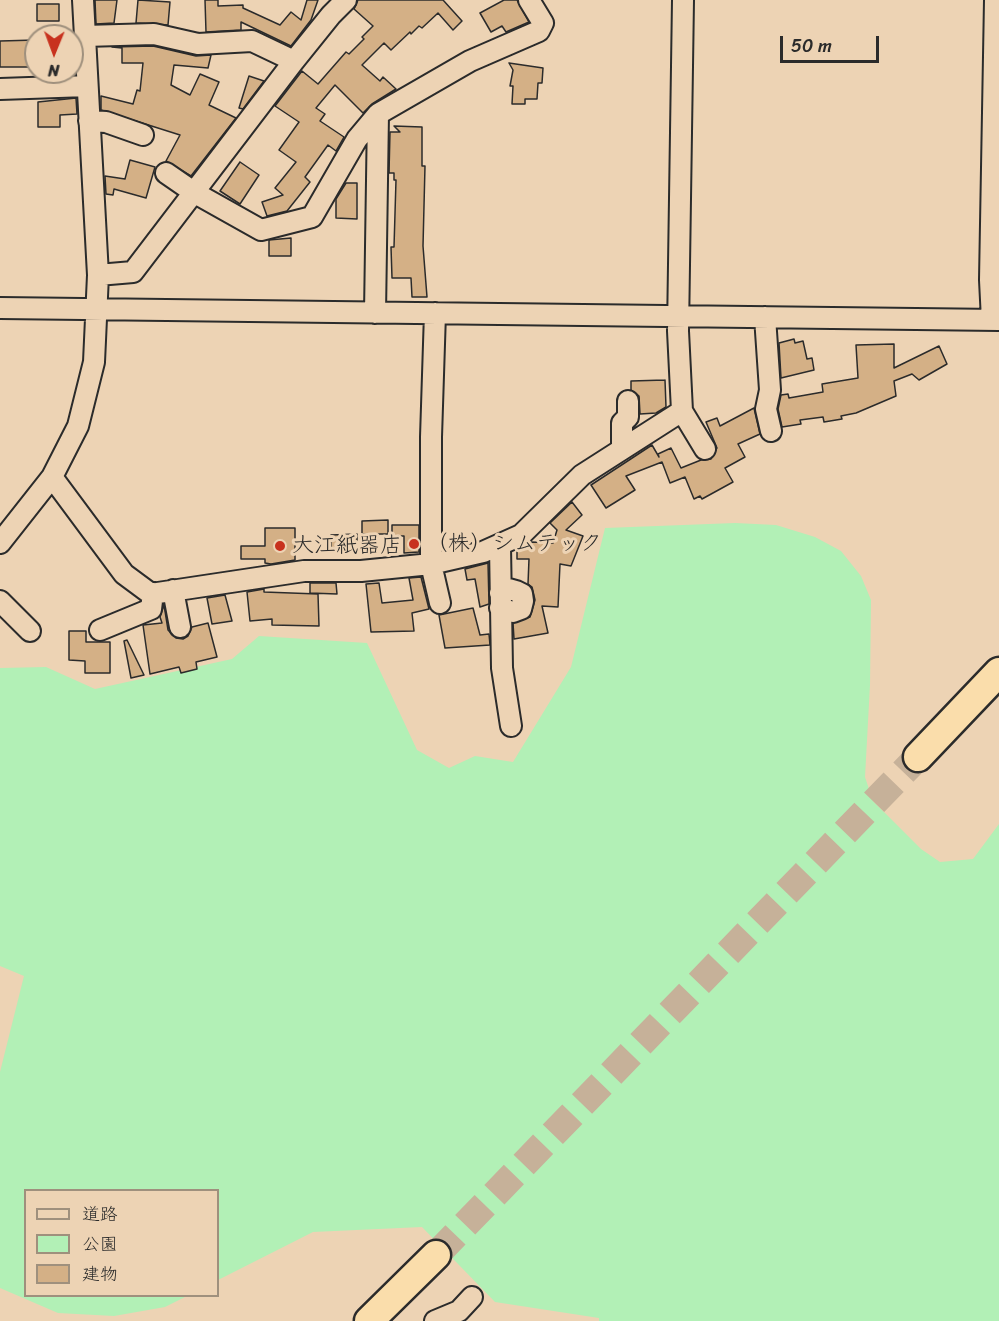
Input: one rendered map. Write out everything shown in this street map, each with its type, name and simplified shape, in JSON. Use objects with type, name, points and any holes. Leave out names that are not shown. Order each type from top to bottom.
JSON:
[{"type":"highway","points":[[999,672],[921,763],[999,691]]},
{"type":"highway","points":[[369,1321],[440,1258],[385,1321]]},
{"type":"street","points":[[0,543],[7,527],[52,477],[78,426],[94,363],[98,275],[83,0]]},
{"type":"street","points":[[98,275],[133,272],[294,61],[346,0]]},
{"type":"street","points":[[166,173],[195,193],[261,231],[312,217],[357,139],[378,114],[470,61],[540,31],[543,23],[529,0]]},
{"type":"street","points":[[683,0],[678,315],[682,411],[705,449]]},
{"type":"street","points":[[0,308],[996,320],[990,280],[995,0]]},
{"type":"street","points":[[85,36],[154,34],[198,44],[252,41],[294,61]]},
{"type":"street","points":[[0,89],[87,86]]},
{"type":"street","points":[[375,313],[378,114]]},
{"type":"street","points":[[89,121],[106,122],[143,135]]},
{"type":"street","points":[[435,314],[430,564],[440,603]]},
{"type":"street","points":[[765,317],[770,390],[766,409],[771,431]]},
{"type":"street","points":[[622,447],[622,423],[628,417],[628,401]]},
{"type":"street","points":[[52,477],[124,574],[153,593],[304,571],[361,571],[430,564],[500,546],[520,535],[582,475],[622,447],[682,411]]},
{"type":"street","points":[[500,546],[502,668],[511,726]]},
{"type":"street","points":[[174,590],[180,627]]},
{"type":"street","points":[[100,630],[151,609],[153,593]]},
{"type":"street","points":[[0,601],[30,631]]},
{"type":"street","points":[[435,1321],[459,1311],[472,1297]]},
{"type":"green space","points":[[735,523],[776,525],[815,537],[841,551],[861,576],[871,600],[870,685],[865,777],[873,801],[921,849],[940,862],[973,859],[999,824],[999,1321],[599,1321],[599,1318],[495,1302],[422,1227],[313,1232],[219,1279],[219,1189],[24,1189],[24,1297],[185,1297],[165,1307],[114,1316],[58,1313],[0,1288],[0,1072],[24,976],[0,966],[0,668],[46,667],[95,689],[232,659],[259,636],[367,643],[417,750],[449,768],[475,756],[513,762],[571,667],[605,528]]},
{"type":"building","points":[[95,0],[117,0],[114,23],[96,24]]},
{"type":"building","points":[[138,0],[170,2],[168,25],[136,23]]},
{"type":"building","points":[[205,0],[218,0],[218,6],[243,5],[243,8],[280,25],[291,12],[301,20],[307,0],[318,0],[311,20],[291,46],[241,22],[241,30],[206,32]]},
{"type":"building","points":[[358,0],[443,0],[462,21],[453,30],[438,13],[422,28],[419,26],[411,34],[410,32],[391,50],[384,43],[362,65],[380,81],[383,77],[396,89],[372,104],[363,113],[335,85],[316,108],[325,114],[320,121],[344,137],[336,151],[328,145],[305,177],[310,182],[287,211],[267,216],[262,202],[283,195],[275,188],[296,162],[279,150],[299,122],[275,106],[302,71],[318,84],[346,52],[349,54],[364,39],[362,37],[373,26],[354,9]]},
{"type":"building","points":[[504,0],[517,0],[529,22],[506,32],[502,26],[491,32],[480,13]]},
{"type":"building","points":[[37,4],[59,4],[59,21],[37,21]]},
{"type":"building","points":[[24,40],[24,67],[0,67],[0,41]]},
{"type":"building","points":[[153,46],[196,56],[211,55],[208,68],[174,65],[171,85],[190,95],[200,74],[219,82],[209,105],[236,118],[191,176],[166,161],[180,135],[101,110],[101,96],[133,104],[137,90],[140,91],[143,63],[122,63],[122,48],[112,47]]},
{"type":"building","points":[[509,63],[543,68],[542,83],[538,83],[537,99],[525,99],[525,104],[512,104],[513,86],[510,86],[513,70]]},
{"type":"building","points":[[249,76],[264,81],[243,109],[239,108]]},
{"type":"building","points":[[76,98],[77,114],[60,115],[60,127],[38,127],[38,102]]},
{"type":"building","points":[[394,126],[422,127],[422,166],[425,166],[423,246],[427,297],[412,297],[411,278],[392,278],[391,247],[394,247],[396,180],[394,180],[394,173],[389,173],[390,132],[400,132]]},
{"type":"building","points":[[130,160],[155,167],[146,198],[114,189],[113,195],[106,194],[105,176],[125,179]]},
{"type":"building","points":[[240,162],[259,175],[240,204],[220,191]]},
{"type":"building","points":[[346,183],[357,183],[357,219],[336,218],[336,199]]},
{"type":"building","points":[[291,238],[291,256],[269,256],[269,240]]},
{"type":"building","points":[[794,339],[795,343],[803,341],[807,359],[812,358],[814,370],[781,378],[779,343]]},
{"type":"building","points":[[894,344],[894,368],[939,346],[947,364],[919,380],[912,374],[894,381],[896,396],[856,413],[841,416],[842,419],[824,422],[823,417],[800,420],[801,424],[782,427],[778,409],[781,395],[788,394],[789,398],[823,392],[822,384],[858,378],[856,345]]},
{"type":"building","points":[[665,380],[666,407],[656,413],[640,414],[639,396],[631,390],[631,381]]},
{"type":"building","points":[[754,408],[760,434],[738,444],[745,457],[725,468],[733,482],[702,499],[700,496],[694,499],[685,477],[670,483],[662,462],[626,476],[635,490],[606,508],[591,485],[652,445],[659,457],[658,454],[671,448],[681,468],[701,460],[711,459],[717,448],[706,422],[717,418],[720,426]]},
{"type":"building","points":[[572,502],[582,515],[566,530],[583,536],[571,566],[560,564],[558,607],[542,606],[548,633],[514,639],[513,623],[530,617],[535,600],[532,587],[528,584],[529,559],[517,559],[517,550],[531,542],[553,543],[557,530],[550,523]]},
{"type":"building","points":[[388,520],[388,534],[362,534],[362,521]]},
{"type":"building","name":"（株）シムテック","points":[[392,525],[419,525],[419,552],[404,553],[404,536],[392,536]]},
{"type":"building","name":"大江紙器店","points":[[265,528],[295,528],[295,560],[271,564],[265,563],[265,559],[241,559],[241,546],[265,546]]},
{"type":"building","points":[[357,534],[357,548],[331,548],[331,535]]},
{"type":"building","points":[[488,563],[489,604],[480,607],[475,579],[467,580],[465,569]]},
{"type":"building","points":[[421,577],[429,609],[412,613],[414,631],[371,632],[366,584],[379,583],[382,603],[413,600],[409,578]]},
{"type":"building","points":[[310,583],[336,583],[337,594],[310,593]]},
{"type":"building","points":[[264,589],[264,592],[318,594],[319,626],[272,625],[272,619],[250,621],[247,592]]},
{"type":"building","points":[[225,595],[232,621],[212,624],[207,598]]},
{"type":"building","points":[[164,605],[168,630],[176,638],[183,639],[188,636],[192,627],[208,623],[217,657],[196,662],[197,669],[181,673],[179,667],[150,674],[143,625],[162,623],[160,617]]},
{"type":"building","points":[[473,608],[480,635],[489,634],[490,645],[445,648],[439,615]]},
{"type":"building","points":[[69,631],[86,631],[86,642],[110,642],[110,673],[85,673],[85,661],[69,660]]},
{"type":"building","points":[[127,640],[144,675],[131,678],[124,641]]},
{"type":"tunnel","points":[[436,1255],[918,757]]},
{"type":"place","name":"（株）シムテック","points":[[414,544]]},
{"type":"place","name":"大江紙器店","points":[[280,546]]}]
